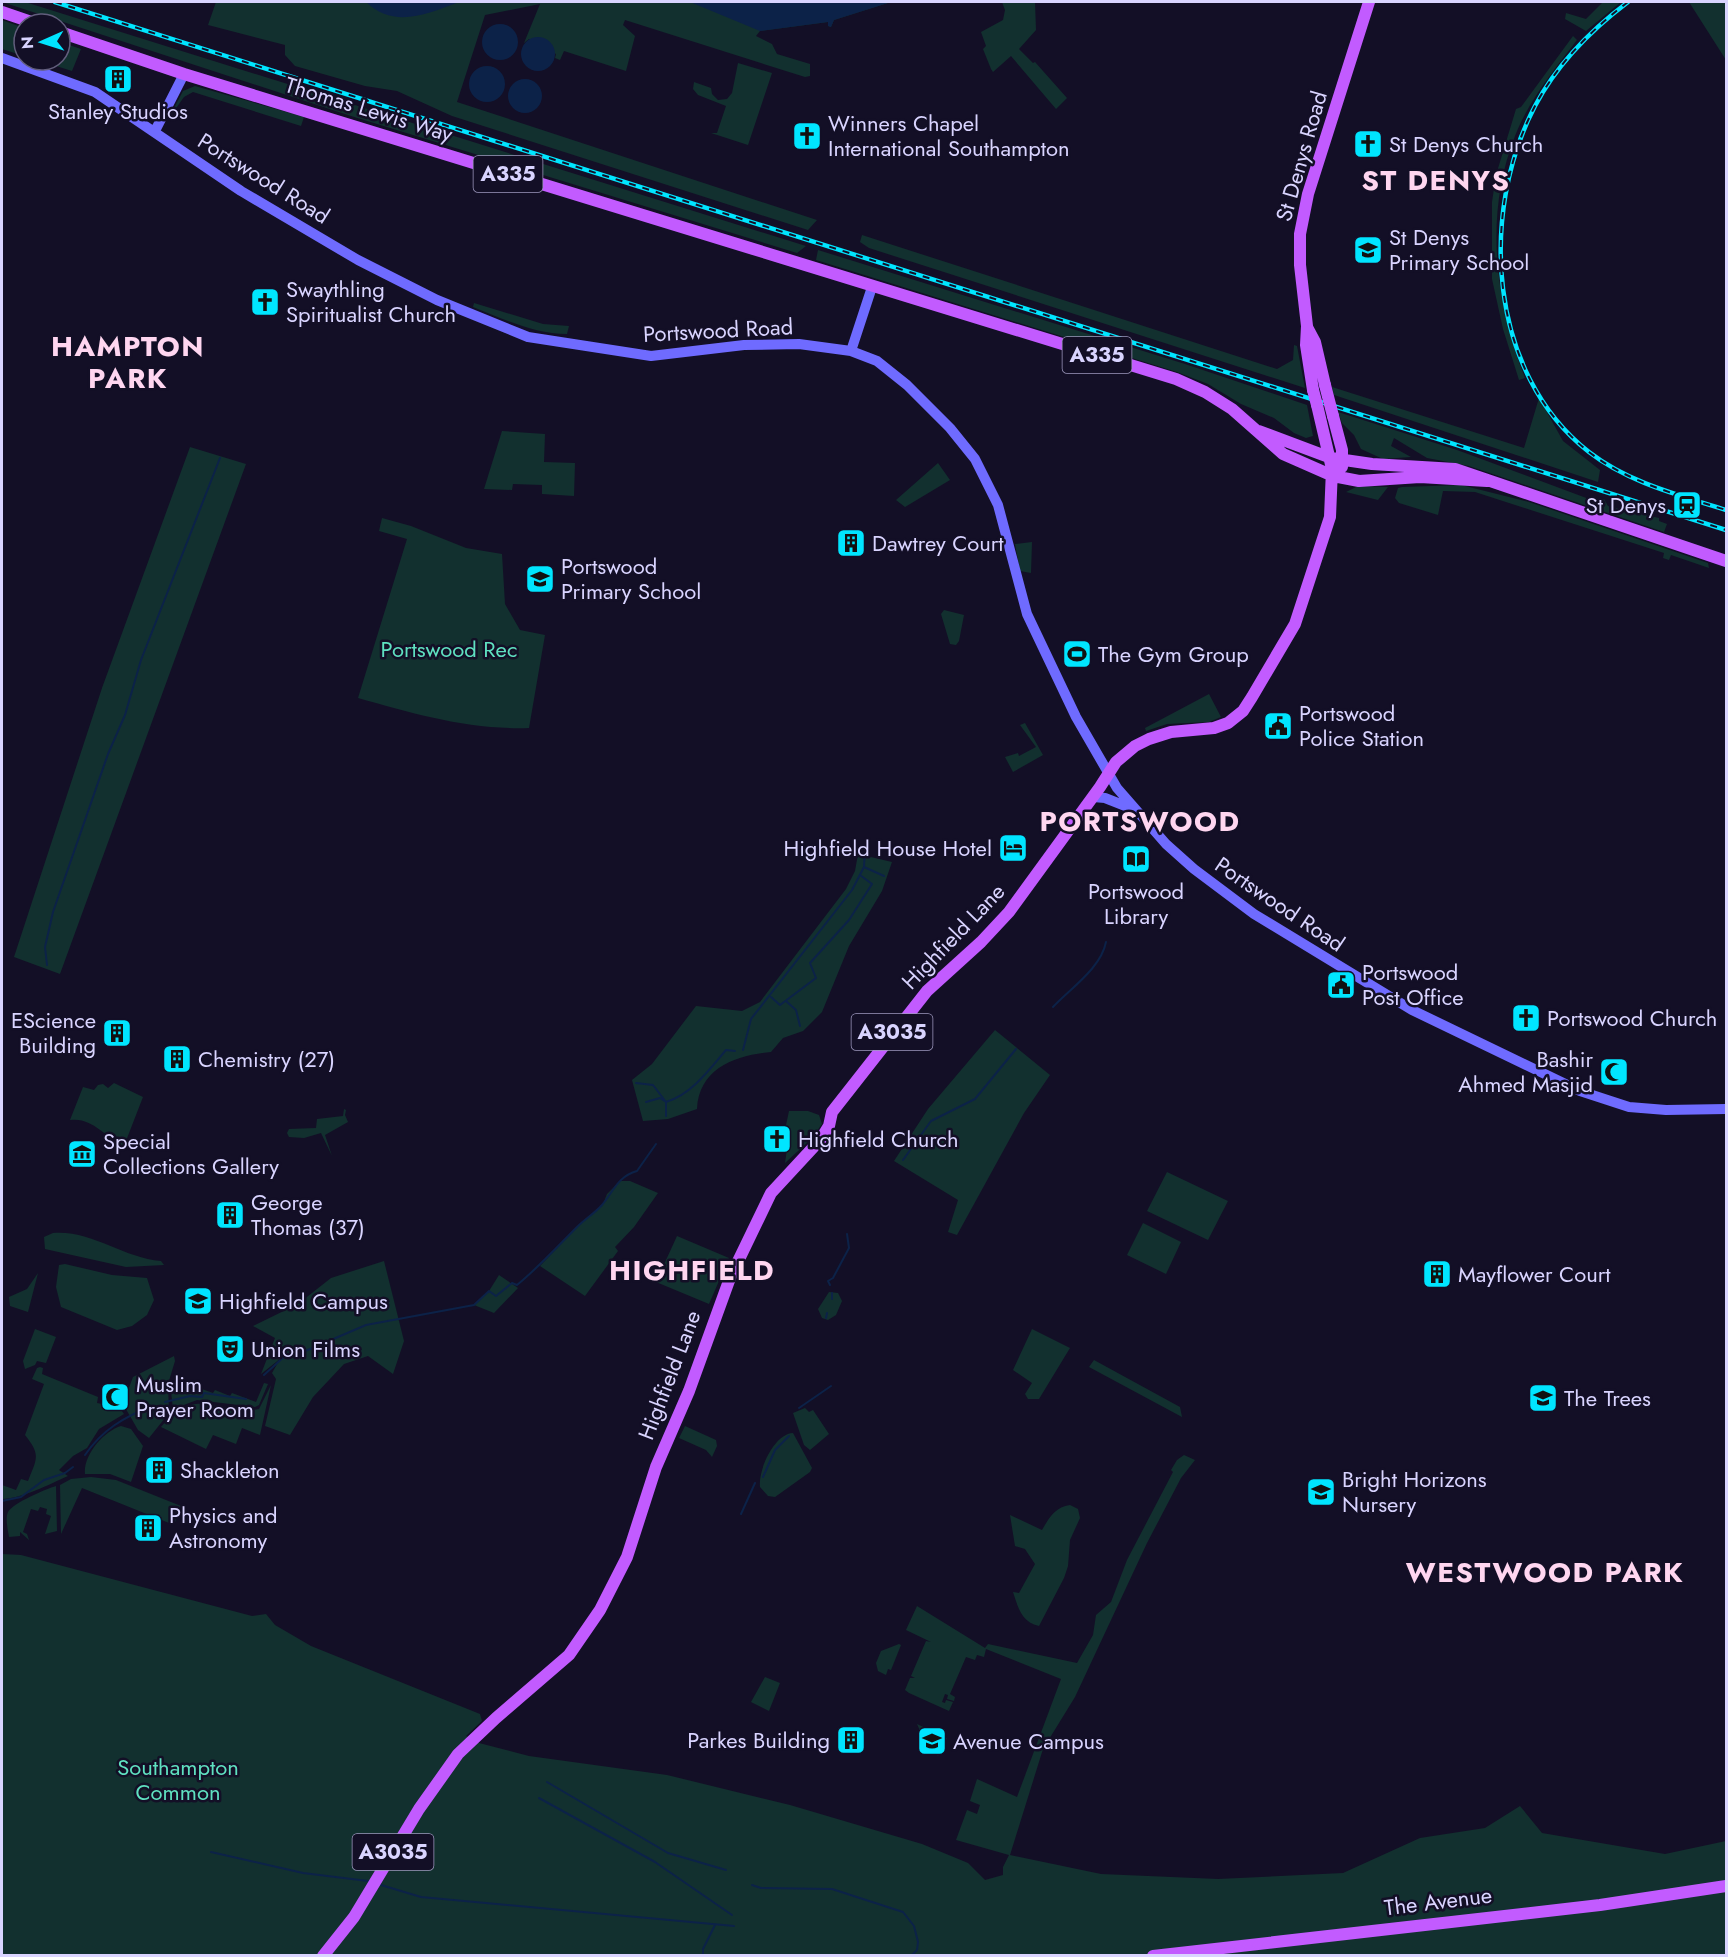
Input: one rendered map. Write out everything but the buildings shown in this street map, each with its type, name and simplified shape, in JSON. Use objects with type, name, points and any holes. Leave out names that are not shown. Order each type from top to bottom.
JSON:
[{"type":"main road","name":"St Denys Road","points":[[1337,469],[1313,390],[1305,345],[1307,326],[1299,250],[1302,216],[1369,2]]},
{"type":"main road","name":"Thomas Lewis Way","points":[[72,36],[184,74],[1176,380],[1219,400],[1259,431],[1271,446],[1294,461],[1383,478],[1487,481]]},
{"type":"main road","name":"St Denys Road","points":[[1108,775],[1116,762],[1142,742],[1172,732],[1222,726],[1243,711],[1295,624],[1324,539],[1332,509],[1337,469],[1333,416],[1315,342],[1307,326]]},
{"type":"main road","name":"Thomas Lewis Way","points":[[1259,431],[1290,443],[1337,469],[1455,469],[1726,561]]},
{"type":"main road","points":[[1290,443],[1312,444],[1324,432]]},
{"type":"main road","name":"Highfield Lane","points":[[323,1956],[354,1917],[436,1784],[476,1736],[569,1655],[612,1590],[630,1549],[656,1467],[693,1382],[717,1309],[771,1193],[824,1135],[832,1112],[897,1026],[934,983],[981,942],[1009,912],[1108,775]]},
{"type":"main road","name":"The Avenue","points":[[1153,1956],[1600,1905],[1726,1886]]},
{"type":"street","name":"Portswood Road","points":[[2,58],[95,92],[241,190],[358,260],[437,300],[528,337],[651,356],[729,346],[782,343],[814,345],[851,351],[878,361],[907,385],[950,428],[984,472],[1002,516],[1017,584],[1031,625],[1108,775],[1133,809],[1173,851],[1231,898],[1359,979],[1443,1026],[1580,1091],[1614,1103],[1647,1109],[1726,1109]]},
{"type":"street","points":[[155,131],[184,74]]},
{"type":"street","points":[[851,351],[872,287]]},
{"type":"street","points":[[1093,797],[1105,798],[1133,809]]},
{"type":"green space","points":[[2,2],[25,2],[57,12],[33,12]]},
{"type":"green space","points":[[216,2],[891,2],[834,20],[831,27],[828,26],[828,22],[760,31],[756,36],[772,44],[777,54],[810,64],[810,76],[805,77],[625,20],[623,25],[635,36],[626,71],[564,51],[560,60],[555,58],[556,54],[529,39],[524,43],[540,4],[485,15],[457,102],[817,220],[808,230],[452,116],[397,91],[365,86],[295,66],[285,55],[285,45],[208,25]]},
{"type":"green space","points":[[1002,2],[1035,2],[1036,30],[1019,49],[1033,63],[1035,62],[1067,98],[1056,109],[1011,56],[993,72],[991,69],[983,49],[986,46],[981,32],[1003,20],[1005,10]]},
{"type":"green space","points":[[1603,2],[1621,2],[1586,31],[1565,19],[1566,13],[1586,19]]},
{"type":"green space","points":[[1689,2],[1726,2],[1726,60]]},
{"type":"green space","points":[[72,17],[806,246],[797,253],[351,116],[72,25]]},
{"type":"green space","points":[[2,20],[12,24],[12,52],[2,49]]},
{"type":"green space","points":[[1573,36],[1577,40],[1527,110],[1505,166],[1499,196],[1497,258],[1500,289],[1506,319],[1525,378],[1519,380],[1503,329],[1492,279],[1492,202],[1496,175],[1516,109],[1521,107]]},
{"type":"green space","points":[[72,46],[81,49],[72,71]]},
{"type":"green space","points":[[738,63],[772,73],[748,145],[711,133],[717,133],[726,106],[698,95],[693,89],[694,82],[711,88],[712,94],[718,100],[727,99],[732,93]]},
{"type":"green space","points":[[195,86],[304,117],[301,126],[193,92],[184,97],[167,121],[183,91]]},
{"type":"green space","points":[[862,235],[1277,369],[1293,360],[1294,345],[1297,346],[1305,388],[869,248],[860,242]]},
{"type":"green space","points":[[818,250],[1185,364],[1307,405],[1313,436],[1306,438],[1294,433],[1274,418],[1241,404],[1208,384],[1177,372],[816,260]]},
{"type":"green space","points":[[474,303],[543,324],[569,326],[567,334],[519,325],[473,307]]},
{"type":"green space","points":[[1332,387],[1524,448],[1539,398],[1563,441],[1600,470],[1598,482],[1334,395]]},
{"type":"green space","points":[[1338,412],[1457,450],[1589,499],[1604,499],[1608,506],[1659,518],[1659,521],[1667,524],[1664,532],[1469,466],[1427,458],[1394,438],[1391,446],[1411,457],[1383,459],[1361,449],[1354,435],[1342,423]]},
{"type":"green space","points":[[502,431],[545,434],[544,462],[575,463],[574,496],[542,494],[542,485],[513,484],[512,490],[484,489]]},
{"type":"green space","points":[[190,447],[246,464],[60,974],[14,957],[102,688]]},
{"type":"green space","points":[[938,463],[950,480],[905,507],[896,500]]},
{"type":"green space","points":[[1461,485],[1529,502],[1708,563],[1709,568],[1671,555],[1669,560],[1663,558],[1664,553],[1475,492],[1443,491],[1438,515],[1399,503],[1395,498],[1398,488],[1402,487]]},
{"type":"green space","points":[[1358,486],[1388,487],[1378,500],[1346,492]]},
{"type":"green space","name":"Portswood Rec","points":[[382,518],[411,526],[466,548],[502,554],[505,604],[520,630],[545,635],[529,728],[464,724],[358,698],[407,539],[379,531]]},
{"type":"green space","points":[[1032,542],[1031,573],[1020,571],[1015,544]]},
{"type":"green space","points":[[944,610],[964,615],[959,641],[956,645],[950,644],[941,614]]},
{"type":"green space","points":[[1209,694],[1221,717],[1209,722],[1167,724],[1146,731],[1145,728]]},
{"type":"green space","points":[[1025,723],[1043,755],[1013,772],[1005,757],[1018,753],[1019,756],[1036,747],[1020,725]]},
{"type":"green space","points":[[858,854],[892,862],[882,891],[849,946],[822,1012],[803,1031],[783,1038],[771,1052],[745,1056],[722,1066],[704,1083],[697,1109],[668,1119],[643,1121],[632,1080],[652,1064],[696,1006],[742,1011],[760,1002],[846,889],[855,871]]},
{"type":"green space","points":[[995,1030],[1050,1075],[1024,1113],[957,1235],[948,1232],[958,1200],[894,1161],[928,1109]]},
{"type":"green space","points":[[114,1083],[143,1097],[124,1146],[92,1125],[70,1120],[83,1087],[94,1090],[98,1085],[103,1084],[108,1088]]},
{"type":"green space","points":[[344,1109],[348,1122],[325,1135],[332,1156],[321,1133],[304,1138],[289,1137],[287,1133],[289,1129],[316,1128],[317,1119],[343,1116]]},
{"type":"green space","points":[[789,1111],[808,1111],[819,1115],[822,1124],[811,1139],[785,1163],[787,1149],[790,1146],[788,1145],[790,1131],[785,1130]]},
{"type":"green space","points":[[1167,1172],[1228,1201],[1208,1240],[1147,1211]]},
{"type":"green space","points":[[620,1181],[630,1181],[658,1193],[634,1227],[615,1247],[618,1251],[585,1296],[540,1266],[579,1225],[603,1204],[607,1194]]},
{"type":"green space","points":[[1143,1223],[1181,1242],[1166,1274],[1127,1255]]},
{"type":"green space","points":[[53,1233],[81,1236],[134,1255],[161,1261],[164,1265],[126,1267],[45,1249],[44,1237]]},
{"type":"green space","points":[[677,1236],[729,1258],[709,1304],[656,1282]]},
{"type":"green space","points":[[384,1261],[404,1341],[393,1374],[368,1356],[344,1364],[313,1397],[290,1435],[265,1426],[276,1379],[272,1373],[280,1359],[261,1374],[275,1338],[253,1326],[298,1304],[331,1278]]},
{"type":"green space","points":[[65,1264],[112,1275],[147,1278],[154,1300],[147,1315],[132,1326],[117,1330],[61,1307],[56,1287],[59,1265]]},
{"type":"green space","points":[[38,1273],[28,1312],[10,1306],[9,1297],[27,1289]]},
{"type":"green space","points":[[499,1275],[518,1288],[494,1313],[474,1305],[489,1291]]},
{"type":"green space","points":[[829,1292],[838,1293],[842,1301],[836,1315],[828,1320],[822,1318],[818,1309]]},
{"type":"green space","points":[[35,1329],[56,1337],[46,1363],[37,1361],[35,1365],[25,1369],[23,1361]]},
{"type":"green space","points":[[1032,1329],[1070,1348],[1039,1399],[1028,1399],[1025,1394],[1032,1383],[1013,1370]]},
{"type":"green space","points":[[174,1356],[175,1361],[168,1384],[169,1413],[149,1438],[138,1430],[123,1404],[133,1377]]},
{"type":"green space","points":[[1094,1360],[1180,1407],[1182,1417],[1089,1367]]},
{"type":"green space","points":[[37,1368],[43,1368],[42,1374],[98,1397],[97,1403],[119,1407],[124,1414],[99,1429],[87,1448],[73,1456],[59,1470],[68,1476],[26,1494],[2,1499],[2,1485],[16,1490],[21,1479],[28,1481],[35,1462],[35,1452],[25,1435],[44,1384],[32,1379]]},
{"type":"green space","points":[[170,1383],[197,1393],[199,1388],[213,1393],[215,1390],[230,1396],[232,1393],[256,1402],[264,1383],[268,1384],[259,1405],[255,1407],[197,1400],[173,1409]]},
{"type":"green space","points":[[271,1385],[260,1435],[242,1428],[236,1444],[213,1435],[206,1449],[161,1427],[187,1406],[208,1404],[244,1411],[259,1409]]},
{"type":"green space","points":[[805,1408],[809,1412],[813,1410],[829,1434],[810,1450],[804,1445],[793,1413]]},
{"type":"green space","points":[[121,1426],[131,1429],[143,1446],[131,1482],[110,1474],[85,1474],[87,1459],[96,1445],[108,1433]]},
{"type":"green space","points":[[685,1426],[716,1440],[717,1446],[712,1457],[706,1450],[679,1438]]},
{"type":"green space","points":[[793,1433],[812,1468],[810,1472],[775,1497],[768,1496],[760,1487],[765,1463],[780,1439]]},
{"type":"green space","name":"Southampton Common","points":[[1184,1455],[1195,1460],[1181,1478],[1147,1543],[1075,1697],[1043,1749],[1010,1855],[1101,1874],[1218,1879],[1343,1873],[1420,1838],[1485,1828],[1520,1806],[1542,1833],[1665,1854],[1726,1841],[1726,1955],[2,1955],[2,1554],[21,1555],[252,1616],[266,1614],[275,1625],[311,1646],[480,1714],[482,1721],[466,1736],[479,1743],[529,1756],[667,1775],[790,1805],[922,1844],[968,1863],[985,1880],[1003,1875],[1003,1867],[1009,1855],[956,1840],[967,1810],[977,1814],[980,1805],[970,1801],[977,1779],[1017,1797],[1061,1679],[986,1649],[984,1657],[977,1655],[975,1660],[966,1657],[950,1694],[955,1697],[954,1701],[947,1699],[948,1695],[945,1694],[942,1702],[945,1703],[946,1700],[953,1702],[949,1711],[909,1693],[905,1690],[910,1678],[915,1678],[911,1676],[926,1641],[931,1642],[906,1630],[917,1606],[985,1648],[988,1644],[1077,1663],[1093,1635],[1096,1615],[1111,1602],[1127,1560],[1173,1472],[1171,1470],[1177,1460]]},
{"type":"green space","points":[[91,1477],[116,1480],[181,1506],[174,1525],[82,1488],[61,1534],[60,1485],[71,1479]]},
{"type":"green space","points":[[56,1486],[57,1531],[45,1534],[51,1516],[46,1514],[47,1509],[40,1507],[38,1511],[31,1509],[23,1532],[27,1534],[29,1540],[20,1532],[20,1536],[9,1537],[7,1518],[11,1508]]},
{"type":"green space","points":[[1070,1505],[1078,1509],[1080,1518],[1070,1540],[1068,1566],[1039,1626],[1024,1617],[1013,1592],[1019,1593],[1035,1564],[1025,1549],[1015,1546],[1010,1515],[1042,1530],[1056,1511]]},
{"type":"green space","points":[[901,1645],[891,1670],[888,1669],[886,1675],[878,1671],[876,1663],[881,1651]]},
{"type":"green space","points":[[765,1677],[780,1683],[769,1711],[751,1702]]},
{"type":"green space","points":[[917,1724],[947,1738],[938,1756],[924,1740]]},
{"type":"water","points":[[366,2],[459,2],[411,17],[399,17],[377,10]]},
{"type":"water","points":[[690,2],[891,2],[834,20],[831,27],[828,26],[828,22],[760,31]]},
{"type":"water","points":[[500,24],[512,30],[518,42],[512,54],[500,60],[488,54],[482,42],[488,30]]},
{"type":"water","points":[[538,37],[550,42],[555,54],[550,66],[538,71],[526,66],[521,54],[526,42]]},
{"type":"water","points":[[487,66],[499,72],[505,84],[499,96],[487,102],[475,96],[469,84],[475,72]]},
{"type":"water","points":[[525,79],[537,84],[542,96],[537,108],[525,113],[513,108],[508,96],[513,84]]},
{"type":"waterway","points":[[47,965],[45,947],[53,912],[108,754],[125,715],[141,660],[220,458]]},
{"type":"waterway","points":[[743,1050],[751,1019],[852,890],[864,867],[865,849]]},
{"type":"waterway","points":[[864,867],[884,876]]},
{"type":"waterway","points":[[771,997],[780,1005],[816,978],[810,963],[849,920],[872,884],[860,875]]},
{"type":"waterway","points":[[1053,1007],[1092,969],[1106,942]]},
{"type":"waterway","points":[[786,1001],[796,1010],[800,1026]]},
{"type":"waterway","points":[[903,1160],[931,1121],[975,1099],[1016,1049]]},
{"type":"waterway","points":[[666,1116],[666,1102],[684,1094],[707,1073],[726,1050],[735,1051]]},
{"type":"waterway","points":[[636,1083],[653,1085],[666,1102]]},
{"type":"waterway","points":[[646,1102],[660,1098],[666,1102]]},
{"type":"waterway","points":[[264,1375],[286,1355],[303,1352],[366,1325],[474,1305],[489,1291],[496,1296],[512,1283],[517,1285],[599,1208],[620,1181],[630,1173],[637,1171],[656,1144]]},
{"type":"waterway","points":[[830,1285],[828,1281],[833,1278],[849,1248],[847,1234]]},
{"type":"waterway","points":[[832,1293],[832,1299]]},
{"type":"waterway","points":[[826,1318],[827,1313]]},
{"type":"waterway","points":[[799,1408],[831,1386]]},
{"type":"waterway","points":[[165,1402],[190,1396],[202,1397],[204,1393],[246,1399]]},
{"type":"waterway","points":[[85,1455],[114,1425],[152,1406]]},
{"type":"waterway","points":[[763,1477],[775,1450],[789,1436]]},
{"type":"waterway","points":[[2,1501],[21,1497],[44,1480],[65,1473],[73,1467]]},
{"type":"waterway","points":[[741,1514],[755,1483]]},
{"type":"waterway","points":[[547,1782],[668,1853],[726,1870]]},
{"type":"waterway","points":[[539,1798],[655,1862],[732,1915]]},
{"type":"waterway","points":[[211,1852],[303,1873],[368,1881]]},
{"type":"waterway","points":[[381,1885],[421,1897],[734,1926]]},
{"type":"waterway","points":[[752,1885],[761,1888],[832,1889],[903,1912],[914,1926],[918,1942],[917,1950],[911,1956]]},
{"type":"waterway","points":[[703,1956],[703,1949],[715,1925]]},
{"type":"railway","points":[[55,2],[1726,530]]},
{"type":"railway","points":[[1628,2],[1601,24],[1564,62],[1535,106],[1517,148],[1506,194],[1501,242],[1503,290],[1513,336],[1530,380],[1555,419],[1589,452],[1604,463],[1655,487],[1726,510]]},
{"type":"place","name":"Stanley Studios","points":[[118,79]]},
{"type":"place","name":"Winners Chapel International Southampton","points":[[807,136]]},
{"type":"place","name":"St Denys Church","points":[[1368,144]]},
{"type":"place","name":"St Denys Primary School","points":[[1368,250]]},
{"type":"place","name":"Swaythling Spiritualist Church","points":[[265,302]]},
{"type":"place","name":"St Denys","points":[[1687,505]]},
{"type":"place","name":"Dawtrey Court","points":[[851,543]]},
{"type":"place","name":"Portswood Primary School","points":[[540,579]]},
{"type":"place","name":"The Gym Group","points":[[1077,654]]},
{"type":"place","name":"Portswood Police Station","points":[[1278,726]]},
{"type":"place","name":"Highfield House Hotel","points":[[1013,848]]},
{"type":"place","name":"Portswood Library","points":[[1136,859]]},
{"type":"place","name":"Portswood Post Office","points":[[1341,985]]},
{"type":"place","name":"Portswood Church","points":[[1526,1018]]},
{"type":"place","name":"EScience Building","points":[[117,1033]]},
{"type":"place","name":"Chemistry (27)","points":[[177,1059]]},
{"type":"place","name":"Bashir Ahmed Masjid","points":[[1614,1072]]},
{"type":"place","name":"Highfield Church","points":[[777,1139]]},
{"type":"place","name":"Special Collections Gallery","points":[[82,1154]]},
{"type":"place","name":"George Thomas (37)","points":[[230,1215]]},
{"type":"place","name":"Mayflower Court","points":[[1437,1274]]},
{"type":"place","name":"Highfield Campus","points":[[198,1301]]},
{"type":"place","name":"Union Films","points":[[230,1349]]},
{"type":"place","name":"Muslim Prayer Room","points":[[115,1397]]},
{"type":"place","name":"The Trees","points":[[1543,1398]]},
{"type":"place","name":"Shackleton","points":[[159,1470]]},
{"type":"place","name":"Bright Horizons Nursery","points":[[1321,1492]]},
{"type":"place","name":"Physics and Astronomy","points":[[148,1528]]},
{"type":"place","name":"Parkes Building","points":[[851,1740]]},
{"type":"place","name":"Avenue Campus","points":[[932,1741]]},
{"type":"district","name":"ST DENYS","points":[[1436,180]]},
{"type":"district","name":"HAMPTON PARK","points":[[128,362]]},
{"type":"district","name":"PORTSWOOD","points":[[1140,821]]},
{"type":"district","name":"HIGHFIELD","points":[[692,1270]]},
{"type":"district","name":"WESTWOOD PARK","points":[[1545,1572]]}]
